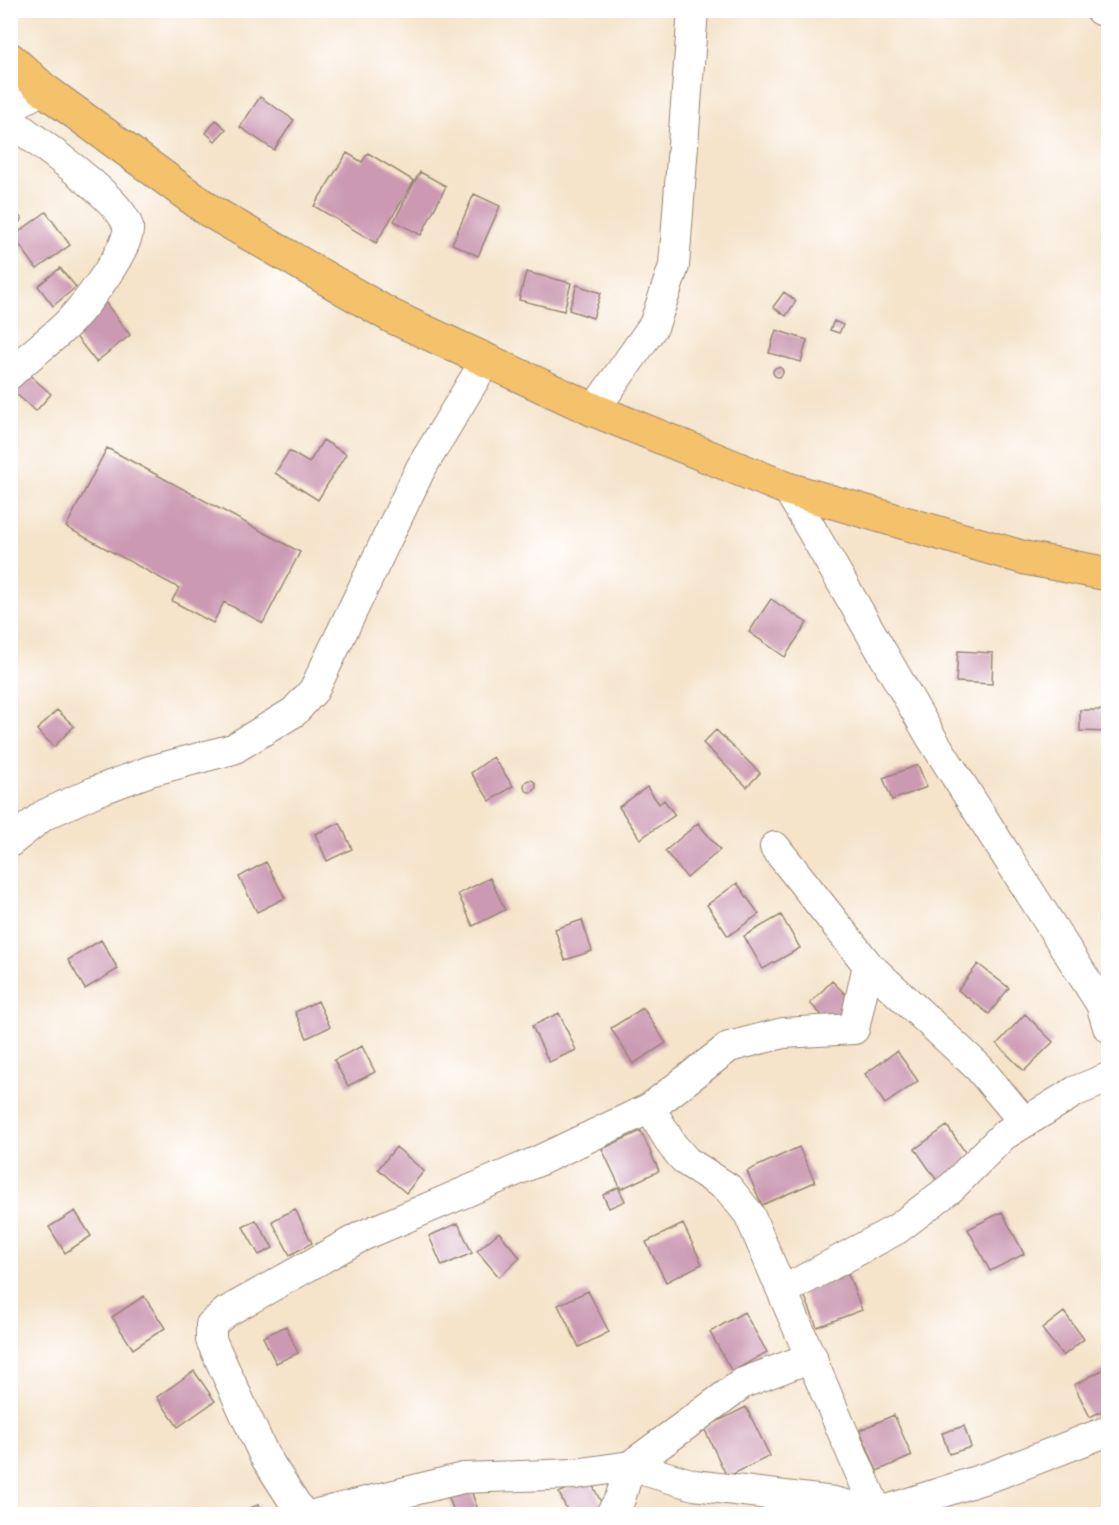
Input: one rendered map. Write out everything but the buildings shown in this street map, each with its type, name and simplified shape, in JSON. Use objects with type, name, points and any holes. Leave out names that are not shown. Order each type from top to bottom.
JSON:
[{"type":"main road","points":[[10,59],[43,89],[210,211],[391,316],[594,410],[788,489],[1025,558],[1108,574]]},
{"type":"street","points":[[594,410],[654,325],[674,266],[693,10]]},
{"type":"street","points":[[1100,10],[1108,12]]},
{"type":"street","points":[[10,107],[43,89]]},
{"type":"street","points":[[10,121],[107,197],[122,213],[129,228],[125,246],[72,320],[10,374]]},
{"type":"street","points":[[10,842],[44,815],[150,771],[233,749],[294,712],[314,690],[421,468],[486,360]]},
{"type":"street","points":[[788,489],[931,737],[1101,1004],[1108,1027]]},
{"type":"street","points":[[775,848],[868,965],[980,1068],[1024,1122]]},
{"type":"street","points":[[302,1515],[264,1455],[211,1340],[211,1325],[226,1312],[362,1236],[536,1162],[650,1108],[729,1047],[783,1033],[854,1029],[868,965]]},
{"type":"street","points":[[783,1291],[897,1229],[952,1187],[1004,1135],[1076,1091],[1108,1078]]},
{"type":"street","points":[[650,1108],[672,1145],[686,1161],[728,1188],[749,1214],[878,1514]]},
{"type":"street","points":[[611,1515],[620,1499],[630,1466],[743,1383],[812,1357]]},
{"type":"street","points":[[318,1515],[463,1478],[575,1474],[630,1466],[694,1485],[834,1502],[878,1514],[995,1475],[1108,1431]]}]
